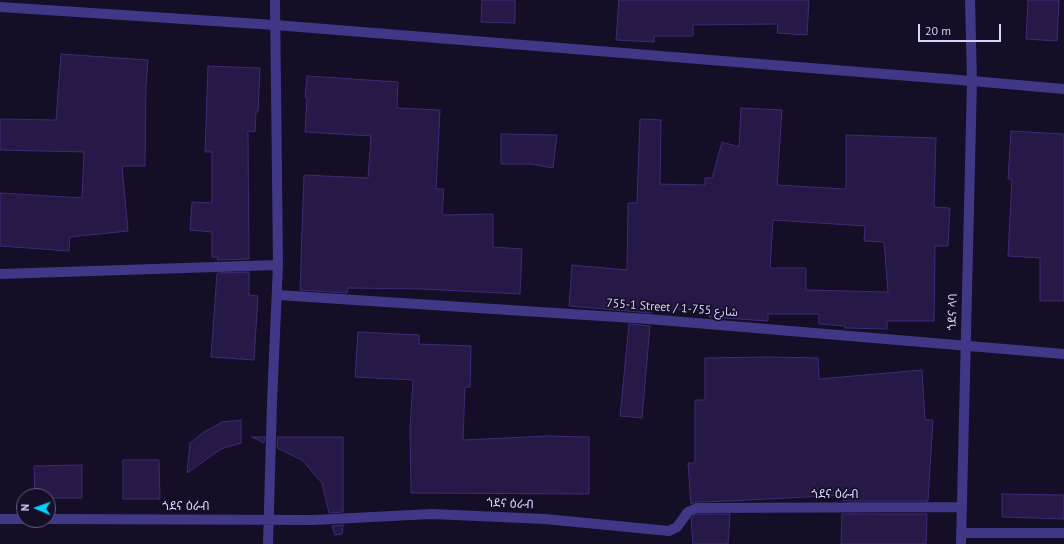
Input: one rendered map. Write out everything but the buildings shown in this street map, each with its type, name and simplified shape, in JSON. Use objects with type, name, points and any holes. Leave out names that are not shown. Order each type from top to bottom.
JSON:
[{"type":"street","points":[[268,544],[278,295],[275,0]]},
{"type":"street","name":"ጎደና ላባ","points":[[961,544],[972,81],[970,0]]},
{"type":"street","points":[[0,7],[275,25],[1064,89]]},
{"type":"street","points":[[0,274],[278,265]]},
{"type":"street","name":"755-1 Street / شارع 755-1","points":[[278,295],[648,319],[1064,354]]},
{"type":"street","name":"ጎደና ዕራብ","points":[[56,519],[314,520],[431,514],[545,519],[669,531],[677,527],[688,512],[697,508],[961,507]]},
{"type":"street","points":[[0,519],[16,519]]},
{"type":"street","points":[[961,533],[1064,533]]}]
